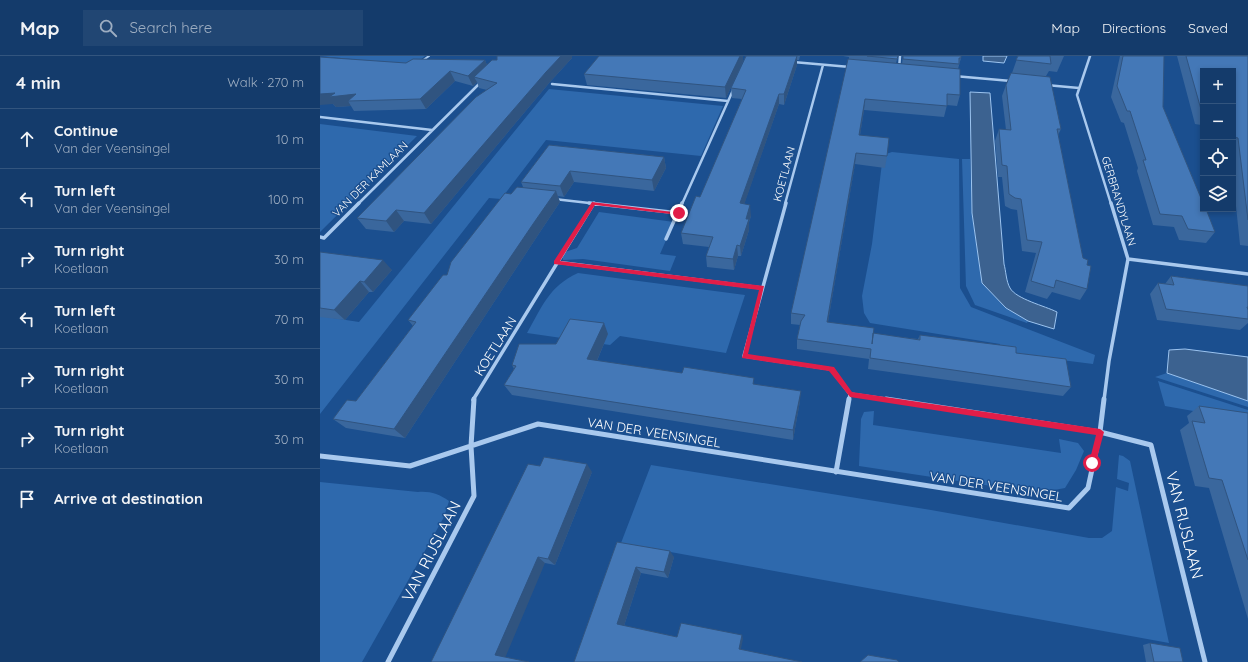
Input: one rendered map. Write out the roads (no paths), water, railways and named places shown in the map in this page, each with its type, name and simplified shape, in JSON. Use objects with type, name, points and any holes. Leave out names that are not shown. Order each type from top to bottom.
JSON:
[{"type":"street","points":[[900,56],[898,71],[906,72]]},
{"type":"street","name":"GERBRANDYLAAN","points":[[1090,56],[1077,95],[1128,259],[1248,274]]},
{"type":"street","points":[[791,62],[852,67]]},
{"type":"street","name":"KOETLAAN","points":[[823,65],[744,356],[831,369],[850,394]]},
{"type":"street","points":[[954,76],[1016,82]]},
{"type":"street","name":"VAN DER KAMLAAN","points":[[320,237],[324,238],[482,80]]},
{"type":"street","points":[[552,84],[728,101]]},
{"type":"street","points":[[1040,84],[1079,88]]},
{"type":"street","points":[[666,239],[679,213],[734,87]]},
{"type":"street","name":"VAN DER KAMLAAN","points":[[320,117],[432,130]]},
{"type":"street","points":[[550,198],[679,213]]},
{"type":"street","name":"KOETLAAN","points":[[471,446],[473,401],[556,262],[594,203]]},
{"type":"street","name":"VAN DER VEENSINGEL","points":[[320,456],[410,466],[538,424],[1069,508],[1088,488],[1100,432],[1109,361],[1128,259]]},
{"type":"street","points":[[556,262],[762,288]]},
{"type":"street","points":[[836,472],[850,394],[1100,432]]},
{"type":"street","name":"VAN RIJSLAAN","points":[[1100,432],[1151,446],[1205,662]]},
{"type":"street","name":"VAN RIJSLAAN","points":[[388,662],[474,496],[471,446]]},
{"type":"lane","points":[[418,66],[429,56]]}]
